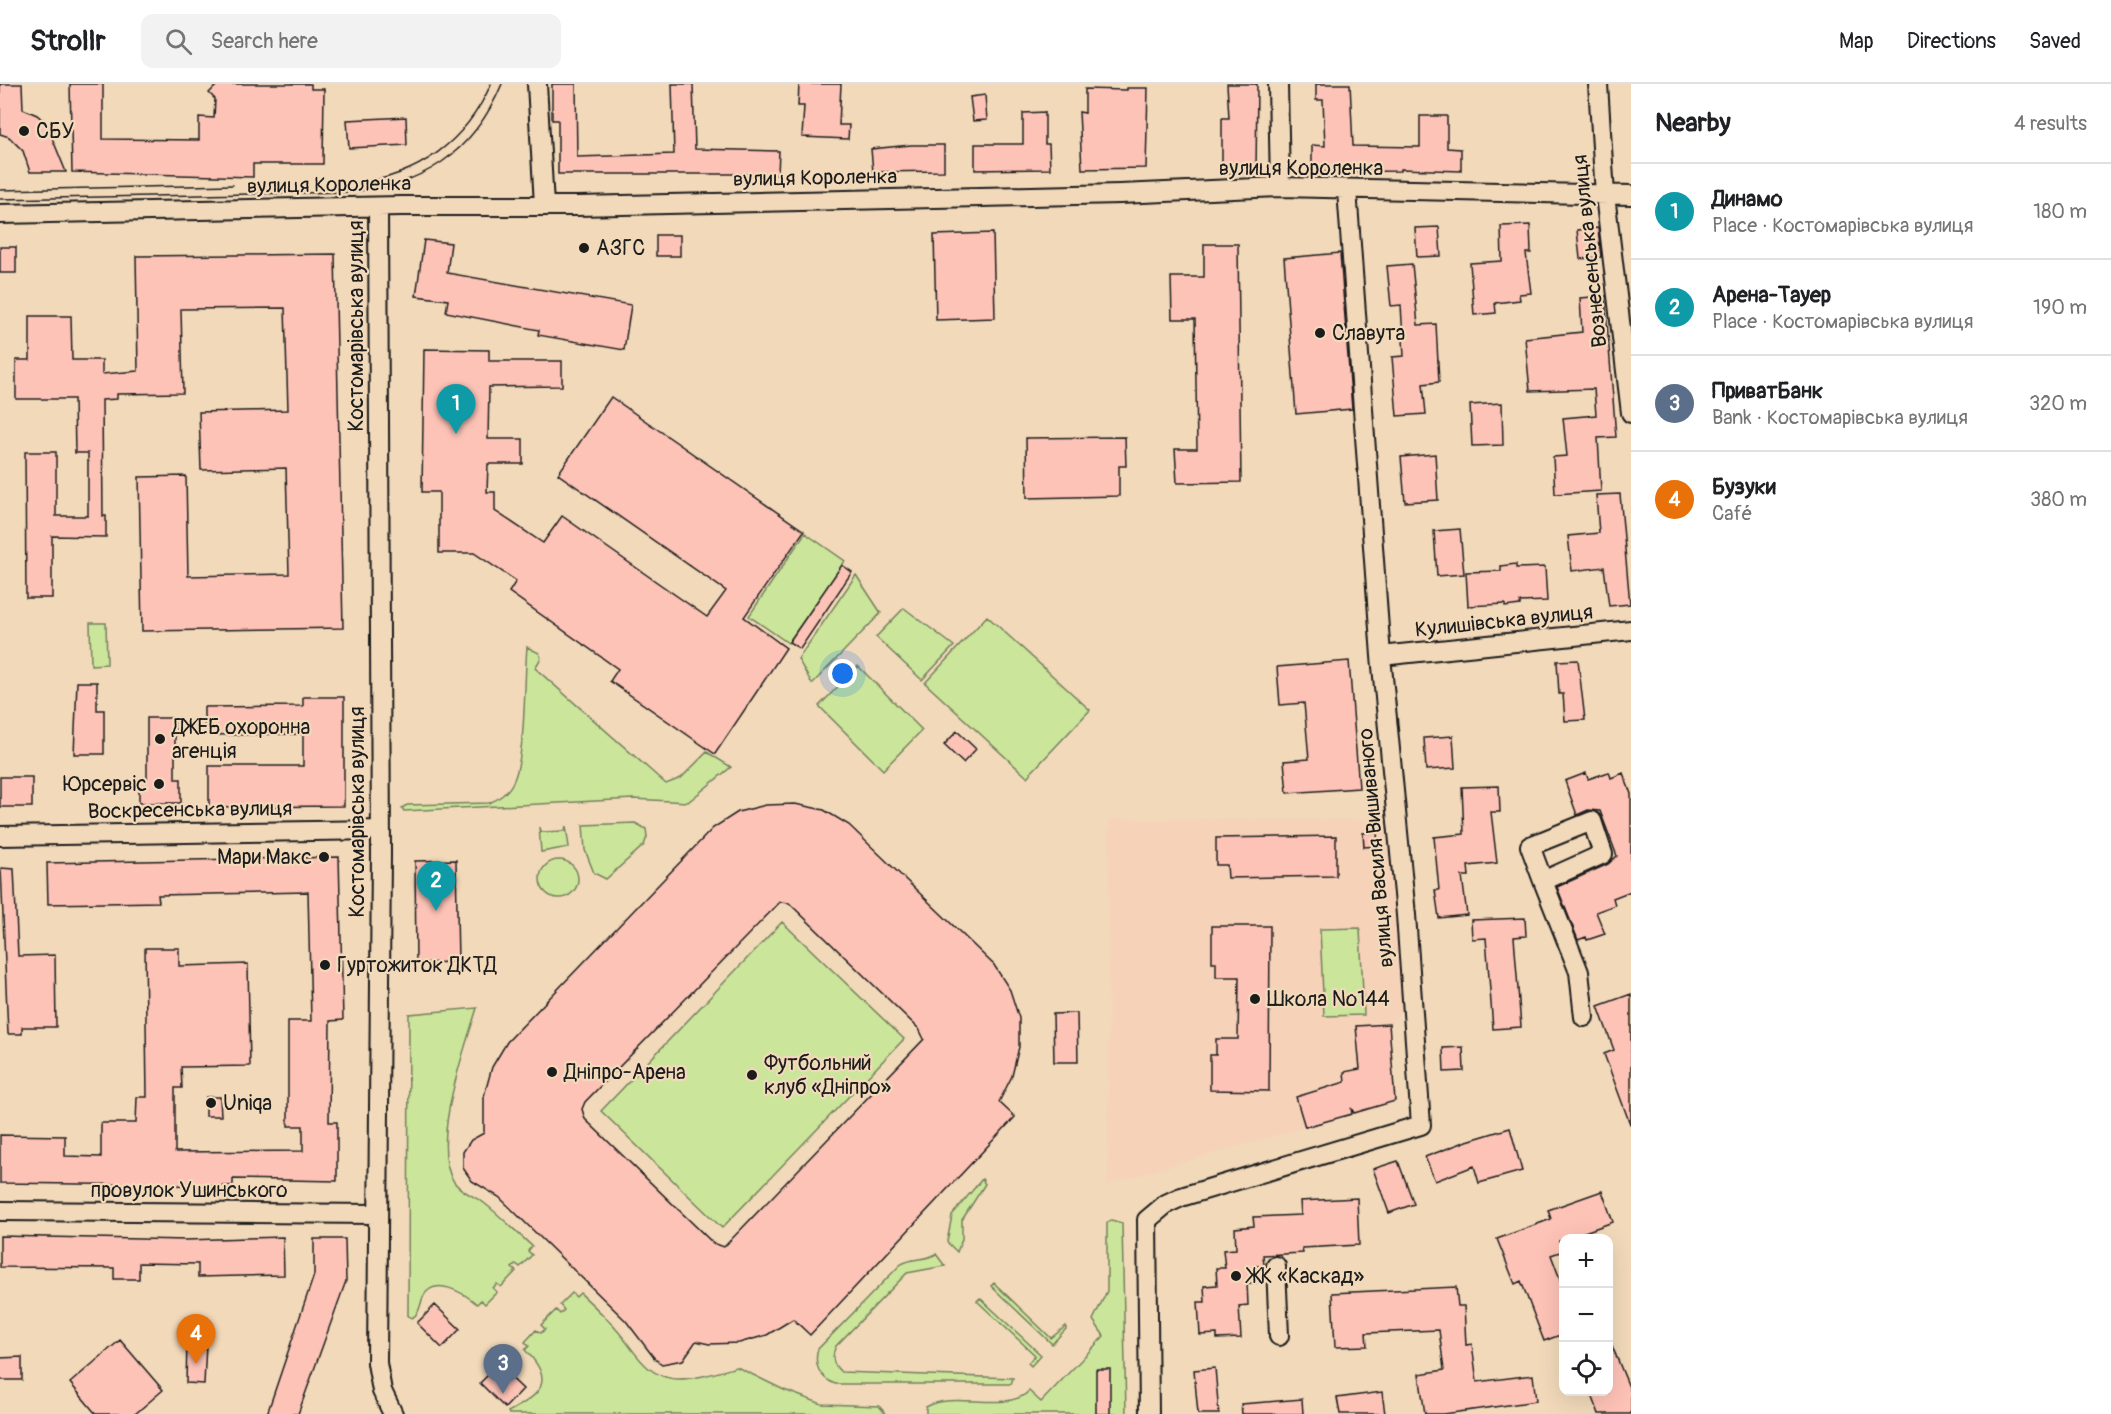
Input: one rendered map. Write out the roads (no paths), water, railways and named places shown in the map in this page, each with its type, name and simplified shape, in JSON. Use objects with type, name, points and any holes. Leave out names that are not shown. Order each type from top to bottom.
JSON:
[{"type":"street","points":[[537,84],[544,205]]},
{"type":"street","points":[[1278,84],[1280,187]]},
{"type":"street","name":"Вознесенська вулиця","points":[[1598,84],[1605,195],[1631,413]]},
{"type":"street","name":"вулиця Короленка","points":[[0,214],[1120,194],[1280,187],[1631,195]]},
{"type":"street","name":"вулиця Василя Вишиваного","points":[[1149,1414],[1147,1220],[1166,1204],[1181,1197],[1421,1125],[1406,915],[1381,656],[1347,190]]},
{"type":"street","name":"Костомарівська вулиця","points":[[378,207],[380,830],[377,1363],[382,1391],[393,1414]]},
{"type":"street","name":"Кулишівська вулиця","points":[[1381,656],[1631,630]]},
{"type":"street","name":"Воскресенська вулиця","points":[[0,836],[380,830]]},
{"type":"street","points":[[1543,880],[1579,972],[1584,1017]]},
{"type":"street","name":"провулок Ушинського","points":[[0,1211],[378,1214]]},
{"type":"street","points":[[1276,1266],[1279,1336]]},
{"type":"tram line","points":[[356,183],[400,173],[437,153],[468,123],[491,84]]},
{"type":"tram line","points":[[0,199],[348,192],[375,189],[422,174],[442,162],[476,129],[502,84]]},
{"type":"tram line","points":[[0,190],[233,185]]},
{"type":"place","name":"СБУ","points":[[24,131]]},
{"type":"place","name":"АЗГС","points":[[584,248]]},
{"type":"place","name":"Славута","points":[[1320,333]]},
{"type":"place","name":"Динамо","points":[[456,434]]},
{"type":"place","name":"ДЖЕБ охоронна агенція","points":[[160,739]]},
{"type":"place","name":"Юрсервіс","points":[[159,784]]},
{"type":"place","name":"Мари Макс","points":[[324,857]]},
{"type":"place","name":"Арена-Тауер","points":[[436,911]]},
{"type":"place","name":"Гуртожиток ДКТД","points":[[325,965]]},
{"type":"place","name":"Школа №144","points":[[1255,999]]},
{"type":"place","name":"Дніпро-Арена","points":[[552,1072]]},
{"type":"place","name":"Футбольний клуб «Дніпро»","points":[[752,1075]]},
{"type":"place","name":"Uniqa","points":[[211,1103]]},
{"type":"place","name":"ЖК «Каскад»","points":[[1236,1276]]},
{"type":"place","name":"Бузуки","points":[[196,1364]]},
{"type":"place","name":"ПриватБанк","points":[[503,1394]]}]
